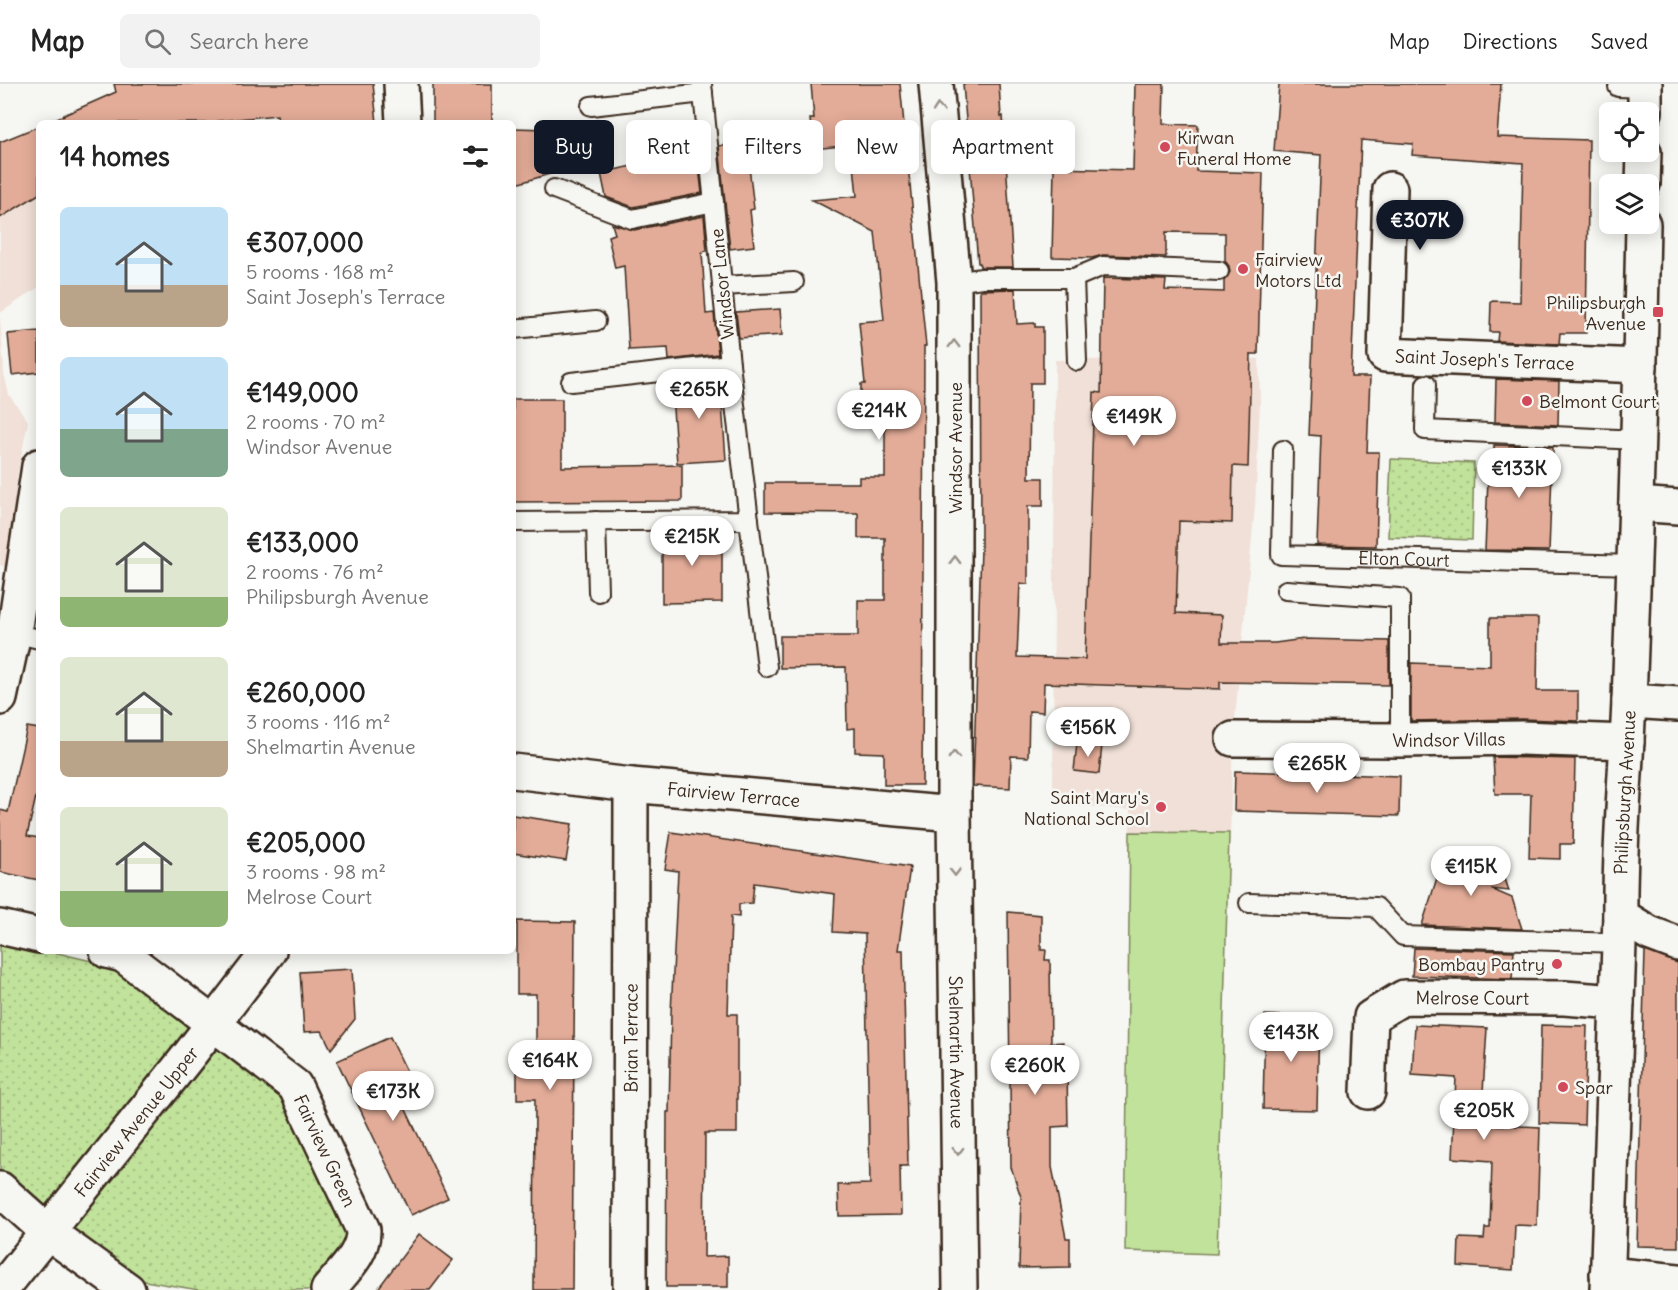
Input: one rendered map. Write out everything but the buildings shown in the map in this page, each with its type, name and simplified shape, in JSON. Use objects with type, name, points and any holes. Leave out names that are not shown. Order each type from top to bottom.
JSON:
[{"type":"street","points":[[401,84],[403,120]]},
{"type":"street","name":"Windsor Avenue","points":[[936,84],[954,282],[954,813]]},
{"type":"street","name":"Saint Joseph's Terrace","points":[[1390,189],[1385,355],[1640,366]]},
{"type":"street","name":"Philipsburgh Avenue","points":[[1607,1282],[1620,876],[1634,565],[1643,234]]},
{"type":"street","points":[[1636,504],[1678,507]]},
{"type":"street","points":[[0,698],[26,636],[36,505]]},
{"type":"street","points":[[1629,701],[1678,704]]},
{"type":"street","name":"Windsor Villas","points":[[1233,739],[1522,738],[1627,742]]},
{"type":"street","name":"Fairview Terrace","points":[[516,771],[631,785],[954,813]]},
{"type":"street","name":"Brian Terrace","points":[[630,1290],[631,785]]},
{"type":"street","name":"Shelmartin Avenue","points":[[954,813],[960,1290]]},
{"type":"street","points":[[0,927],[36,935]]},
{"type":"street","points":[[1620,929],[1649,933],[1678,944]]},
{"type":"street","name":"Fairview Green","points":[[119,954],[214,1023],[295,1086],[363,1230],[364,1240],[360,1250],[328,1290]]},
{"type":"street","name":"Fairview Avenue Upper","points":[[1,1290],[49,1233],[266,954]]},
{"type":"street","name":"Melrose Court","points":[[1368,1092],[1371,1017],[1404,997],[1564,998],[1617,1002]]},
{"type":"street","points":[[0,1189],[49,1233],[128,1290]]},
{"type":"street","points":[[1607,1282],[1678,1281]]},
{"type":"lane","points":[[591,106],[703,88]]},
{"type":"lane","name":"Windsor Lane","points":[[703,88],[730,364],[767,668]]},
{"type":"lane","points":[[554,189],[632,219],[714,202]]},
{"type":"lane","points":[[954,282],[982,278],[1074,278],[1103,266],[1219,270]]},
{"type":"lane","points":[[1074,278],[1077,361]]},
{"type":"lane","points":[[722,286],[794,282]]},
{"type":"lane","points":[[516,329],[596,321]]},
{"type":"lane","points":[[571,382],[730,364]]},
{"type":"lane","points":[[1426,384],[1425,430],[1638,440]]},
{"type":"lane","name":"Elton Court","points":[[1283,450],[1281,555],[1634,565]]},
{"type":"lane","points":[[516,522],[749,520]]},
{"type":"lane","points":[[596,521],[598,592]]},
{"type":"lane","points":[[1286,590],[1400,598],[1400,740]]},
{"type":"lane","points":[[1250,903],[1376,907],[1403,936],[1620,929]]},
{"type":"shaded area","points":[[36,128],[36,289],[0,313],[0,149]]},
{"type":"shaded area","points":[[0,316],[4,374],[9,395],[28,421],[18,472],[7,567],[0,565]]},
{"type":"shaded area","name":"Saint Mary's National School","points":[[1259,359],[1260,402],[1255,505],[1233,739],[1217,1254],[1125,1251],[1130,810],[1053,803],[1055,360]]},
{"type":"green space","points":[[1391,459],[1474,463],[1472,540],[1388,537]]},
{"type":"green space","points":[[1130,832],[1229,833],[1217,1254],[1125,1251]]},
{"type":"green space","points":[[0,940],[36,950],[36,954],[62,954],[117,967],[234,1055],[285,1100],[347,1237],[345,1244],[310,1290],[199,1290],[133,1279],[0,1177]]},
{"type":"place","name":"Kirwan Funeral Home","points":[[1165,147]]},
{"type":"place","name":"Fairview Motors Ltd","points":[[1243,269]]},
{"type":"place","name":"Philipsburgh Avenue","points":[[1658,312]]},
{"type":"place","name":"Belmont Court","points":[[1527,401]]},
{"type":"place","name":"Saint Mary's National School","points":[[1161,807]]},
{"type":"place","name":"Bombay Pantry","points":[[1557,964]]},
{"type":"place","name":"Spar","points":[[1563,1087]]}]
